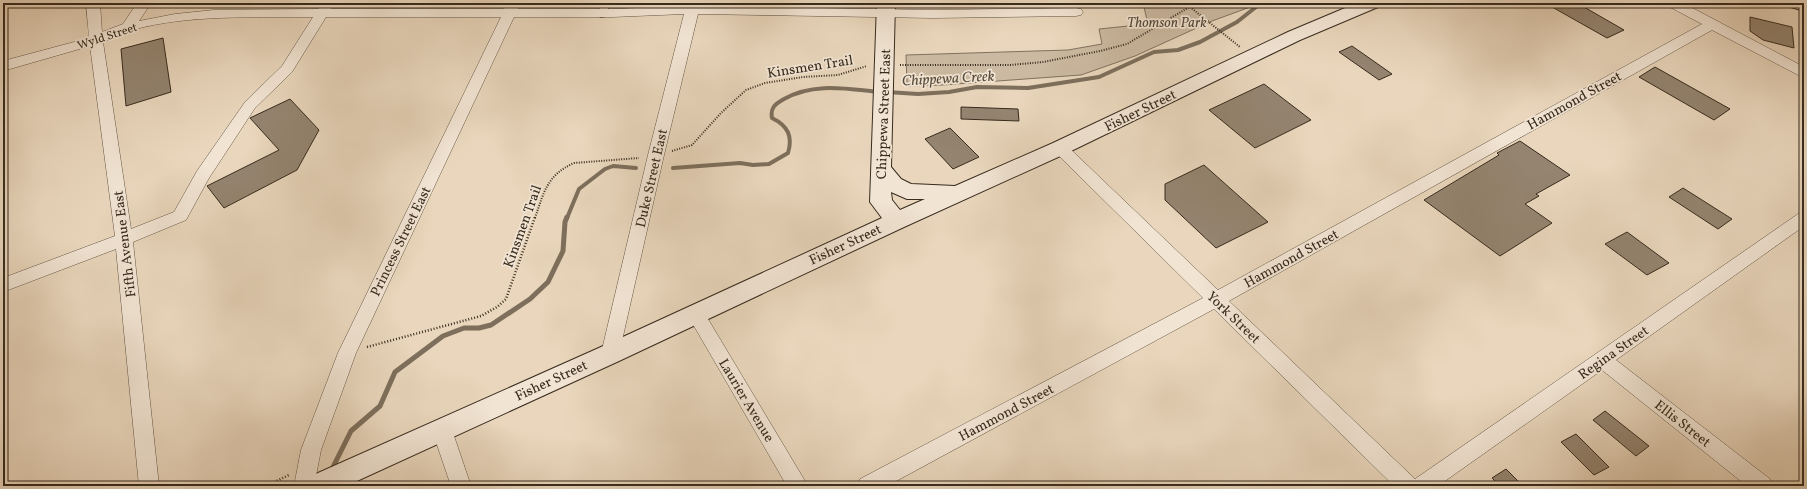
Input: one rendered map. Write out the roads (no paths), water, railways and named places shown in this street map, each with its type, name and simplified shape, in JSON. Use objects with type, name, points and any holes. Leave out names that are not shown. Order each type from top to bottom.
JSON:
[{"type":"highway","points":[[1798,3],[1804,6]]},
{"type":"main road","name":"Fisher Street","points":[[314,486],[610,354],[896,220],[1060,148],[1294,36],[1372,3]]},
{"type":"main road","name":"Chippewa Street East","points":[[886,8],[881,202],[896,220]]},
{"type":"main road","points":[[881,168],[894,184],[907,191],[956,194]]},
{"type":"street","name":"Fifth Avenue East","points":[[93,3],[96,40],[124,239],[148,486]]},
{"type":"street","points":[[128,27],[144,3]]},
{"type":"street","points":[[1672,3],[1804,73]]},
{"type":"street","name":"Duke Street East","points":[[610,354],[656,155],[693,7]]},
{"type":"street","name":"Wyld Street","points":[[3,66],[96,40],[128,27],[175,18],[214,14],[325,8],[886,8],[1025,14],[1076,12]]},
{"type":"street","points":[[3,285],[180,216],[203,175],[250,105],[287,69],[325,8]]},
{"type":"street","name":"Princess Street East","points":[[314,486],[311,450],[347,353],[512,8]]},
{"type":"street","name":"Hammond Street","points":[[867,486],[1216,300],[1712,24]]},
{"type":"street","name":"York Street","points":[[1060,148],[1408,486]]},
{"type":"street","name":"Regina Street","points":[[1421,486],[1804,218]]},
{"type":"street","name":"Laurier Avenue","points":[[696,314],[798,486]]},
{"type":"street","name":"Ellis Street","points":[[1603,360],[1763,486]]},
{"type":"street","points":[[442,430],[461,486]]},
{"type":"waterway","name":"Chippewa Creek","points":[[887,92],[918,94],[949,92],[977,87],[1028,88],[1099,77],[1154,52],[1178,50],[1200,42],[1237,22],[1261,3]]},
{"type":"waterway","name":"Chippewa Creek","points":[[673,168],[740,163],[753,165],[769,164],[788,153],[790,141],[788,132],[782,124],[772,118],[773,109],[781,101],[807,90],[843,88],[880,92]]},
{"type":"waterway","name":"Chippewa Creek","points":[[567,218],[579,189],[605,169],[613,166],[636,168]]},
{"type":"waterway","name":"Chippewa Creek","points":[[331,471],[351,431],[380,406],[395,372],[443,336],[464,328],[479,328],[491,325],[530,299],[548,282],[563,251],[565,222],[567,217]]},
{"type":"park label","name":"Thomson Park","points":[[1167,22]]}]
